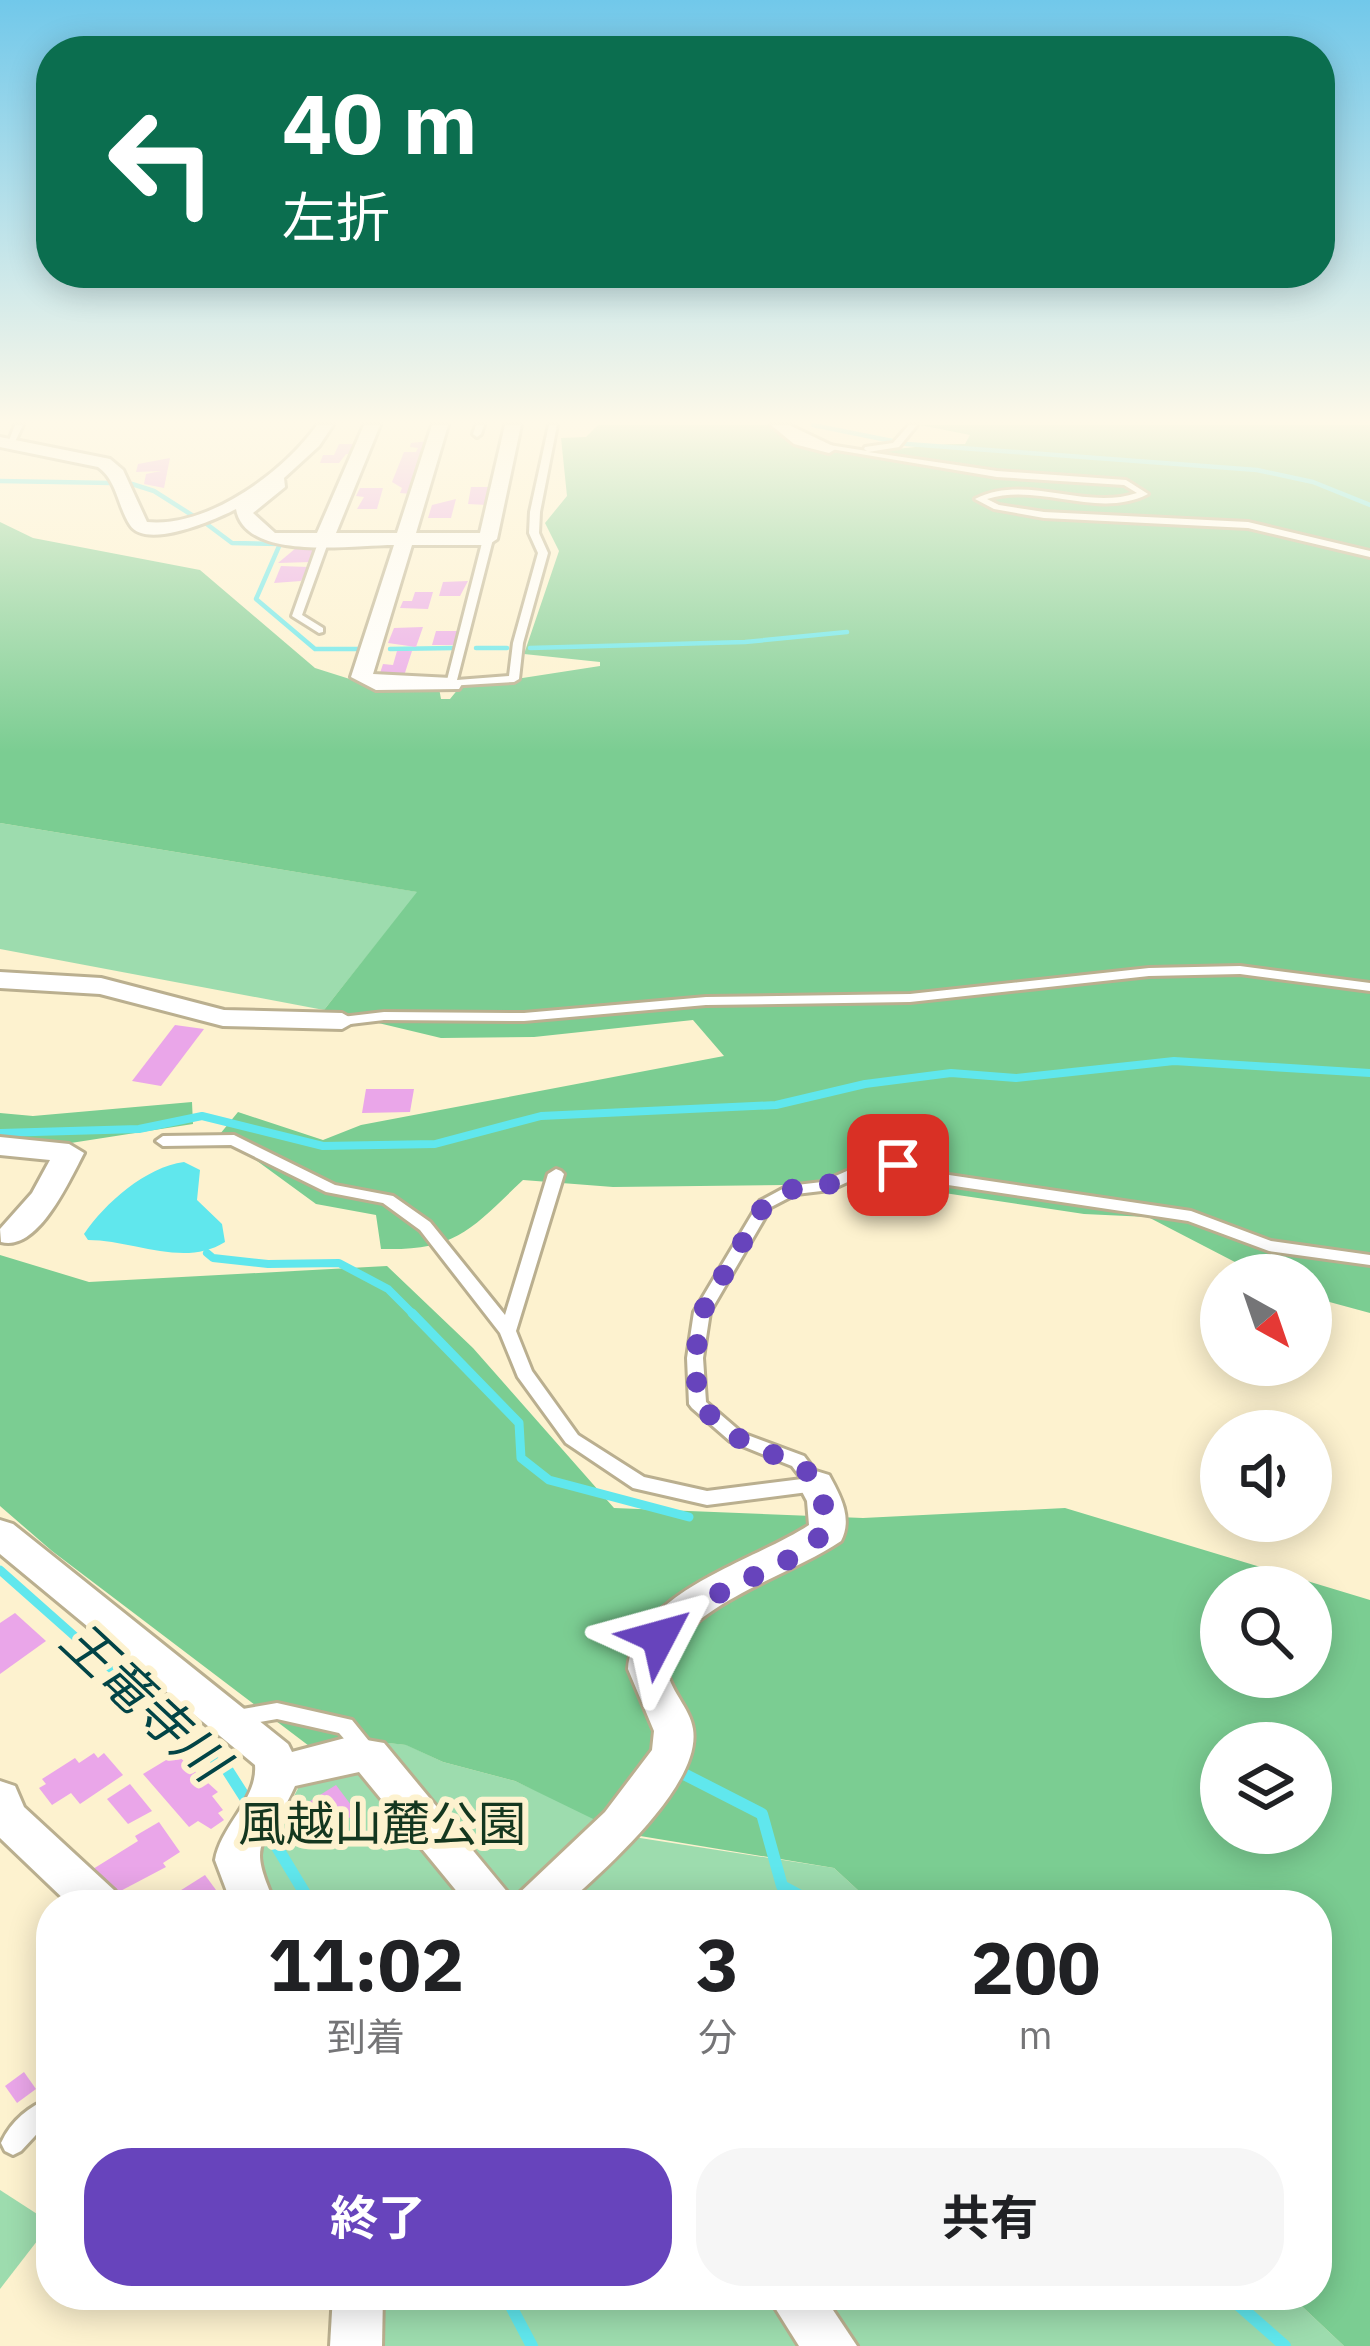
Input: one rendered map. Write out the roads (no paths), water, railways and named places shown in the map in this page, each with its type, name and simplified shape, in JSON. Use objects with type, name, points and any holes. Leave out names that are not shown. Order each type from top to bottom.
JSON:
[{"type":"street","points":[[264,534],[272,539],[324,540],[489,534]]},
{"type":"street","points":[[324,540],[326,534]]},
{"type":"street","points":[[410,534],[362,677],[376,684],[451,684]]},
{"type":"street","points":[[0,980],[101,986],[224,1018],[342,1021]]},
{"type":"street","points":[[0,1146],[69,1153],[45,1198],[12,1235]]},
{"type":"street","points":[[550,1890],[585,1862],[650,1790],[668,1757],[676,1736],[667,1710],[648,1682],[649,1652],[695,1605],[796,1556],[827,1531],[825,1501],[816,1484]]},
{"type":"street","points":[[0,1534],[274,1756],[278,1780]]},
{"type":"street","points":[[247,1890],[235,1864],[241,1839],[278,1780],[349,1754],[370,1755],[482,1890]]},
{"type":"street","points":[[0,1799],[8,1819],[84,1890]]},
{"type":"street","points":[[356,2346],[357,2310]]},
{"type":"street","points":[[803,2310],[831,2346]]},
{"type":"lane","points":[[488,538],[451,684],[514,679],[518,643],[543,554],[535,534]]},
{"type":"lane","points":[[1288,534],[1370,554]]},
{"type":"lane","points":[[319,630],[297,616],[324,540]]},
{"type":"lane","points":[[342,1021],[384,1016],[524,1017],[706,1001],[910,998],[1149,971],[1240,970],[1322,977],[1370,987]]},
{"type":"lane","points":[[163,1141],[234,1140],[331,1190],[388,1199],[425,1226],[508,1331],[524,1373],[572,1438],[639,1483],[707,1498],[816,1484]]},
{"type":"lane","points":[[816,1484],[798,1461],[736,1437],[698,1404],[695,1358],[702,1312],[765,1204],[793,1189],[825,1186],[874,1164],[898,1165],[948,1180],[1191,1216],[1269,1246],[1370,1260]]},
{"type":"lane","points":[[508,1331],[556,1174]]},
{"type":"lane","points":[[228,1719],[278,1711],[345,1726],[370,1755]]},
{"type":"lane","points":[[13,2143],[36,2117]]},
{"type":"water","points":[[184,1162],[200,1170],[197,1200],[222,1224],[225,1242],[193,1253],[176,1253],[88,1240],[84,1234],[93,1222],[128,1188],[155,1171]]},
{"type":"waterway","points":[[221,534],[232,543],[280,544],[256,599],[315,649],[365,649]]},
{"type":"waterway","points":[[530,648],[745,642],[847,632]]},
{"type":"waterway","points":[[390,649],[454,648]]},
{"type":"waterway","points":[[476,648],[507,648]]},
{"type":"waterway","points":[[0,1133],[139,1129],[202,1116],[323,1146],[435,1144],[541,1116],[776,1105],[865,1084],[951,1073],[1016,1078],[1174,1061],[1370,1073]]},
{"type":"waterway","points":[[207,1253],[213,1258],[268,1264],[339,1263],[388,1289],[412,1313]]},
{"type":"waterway","points":[[412,1313],[415,1316]]},
{"type":"waterway","points":[[412,1313],[519,1423],[521,1458],[549,1480],[689,1517]]},
{"type":"waterway","name":"王竜寺川","points":[[0,1570],[230,1774]]},
{"type":"waterway","points":[[684,1774],[680,1772],[762,1814],[782,1886],[789,1890]]},
{"type":"waterway","name":"王竜寺川","points":[[230,1774],[251,1807]]},
{"type":"waterway","name":"王竜寺川","points":[[263,1824],[303,1890]]},
{"type":"waterway","name":"王竜寺川","points":[[513,2310],[532,2346]]},
{"type":"waterway","points":[[1244,2310],[1285,2346]]},
{"type":"park label","name":"風越山麓公園","points":[[382,1824]]}]
